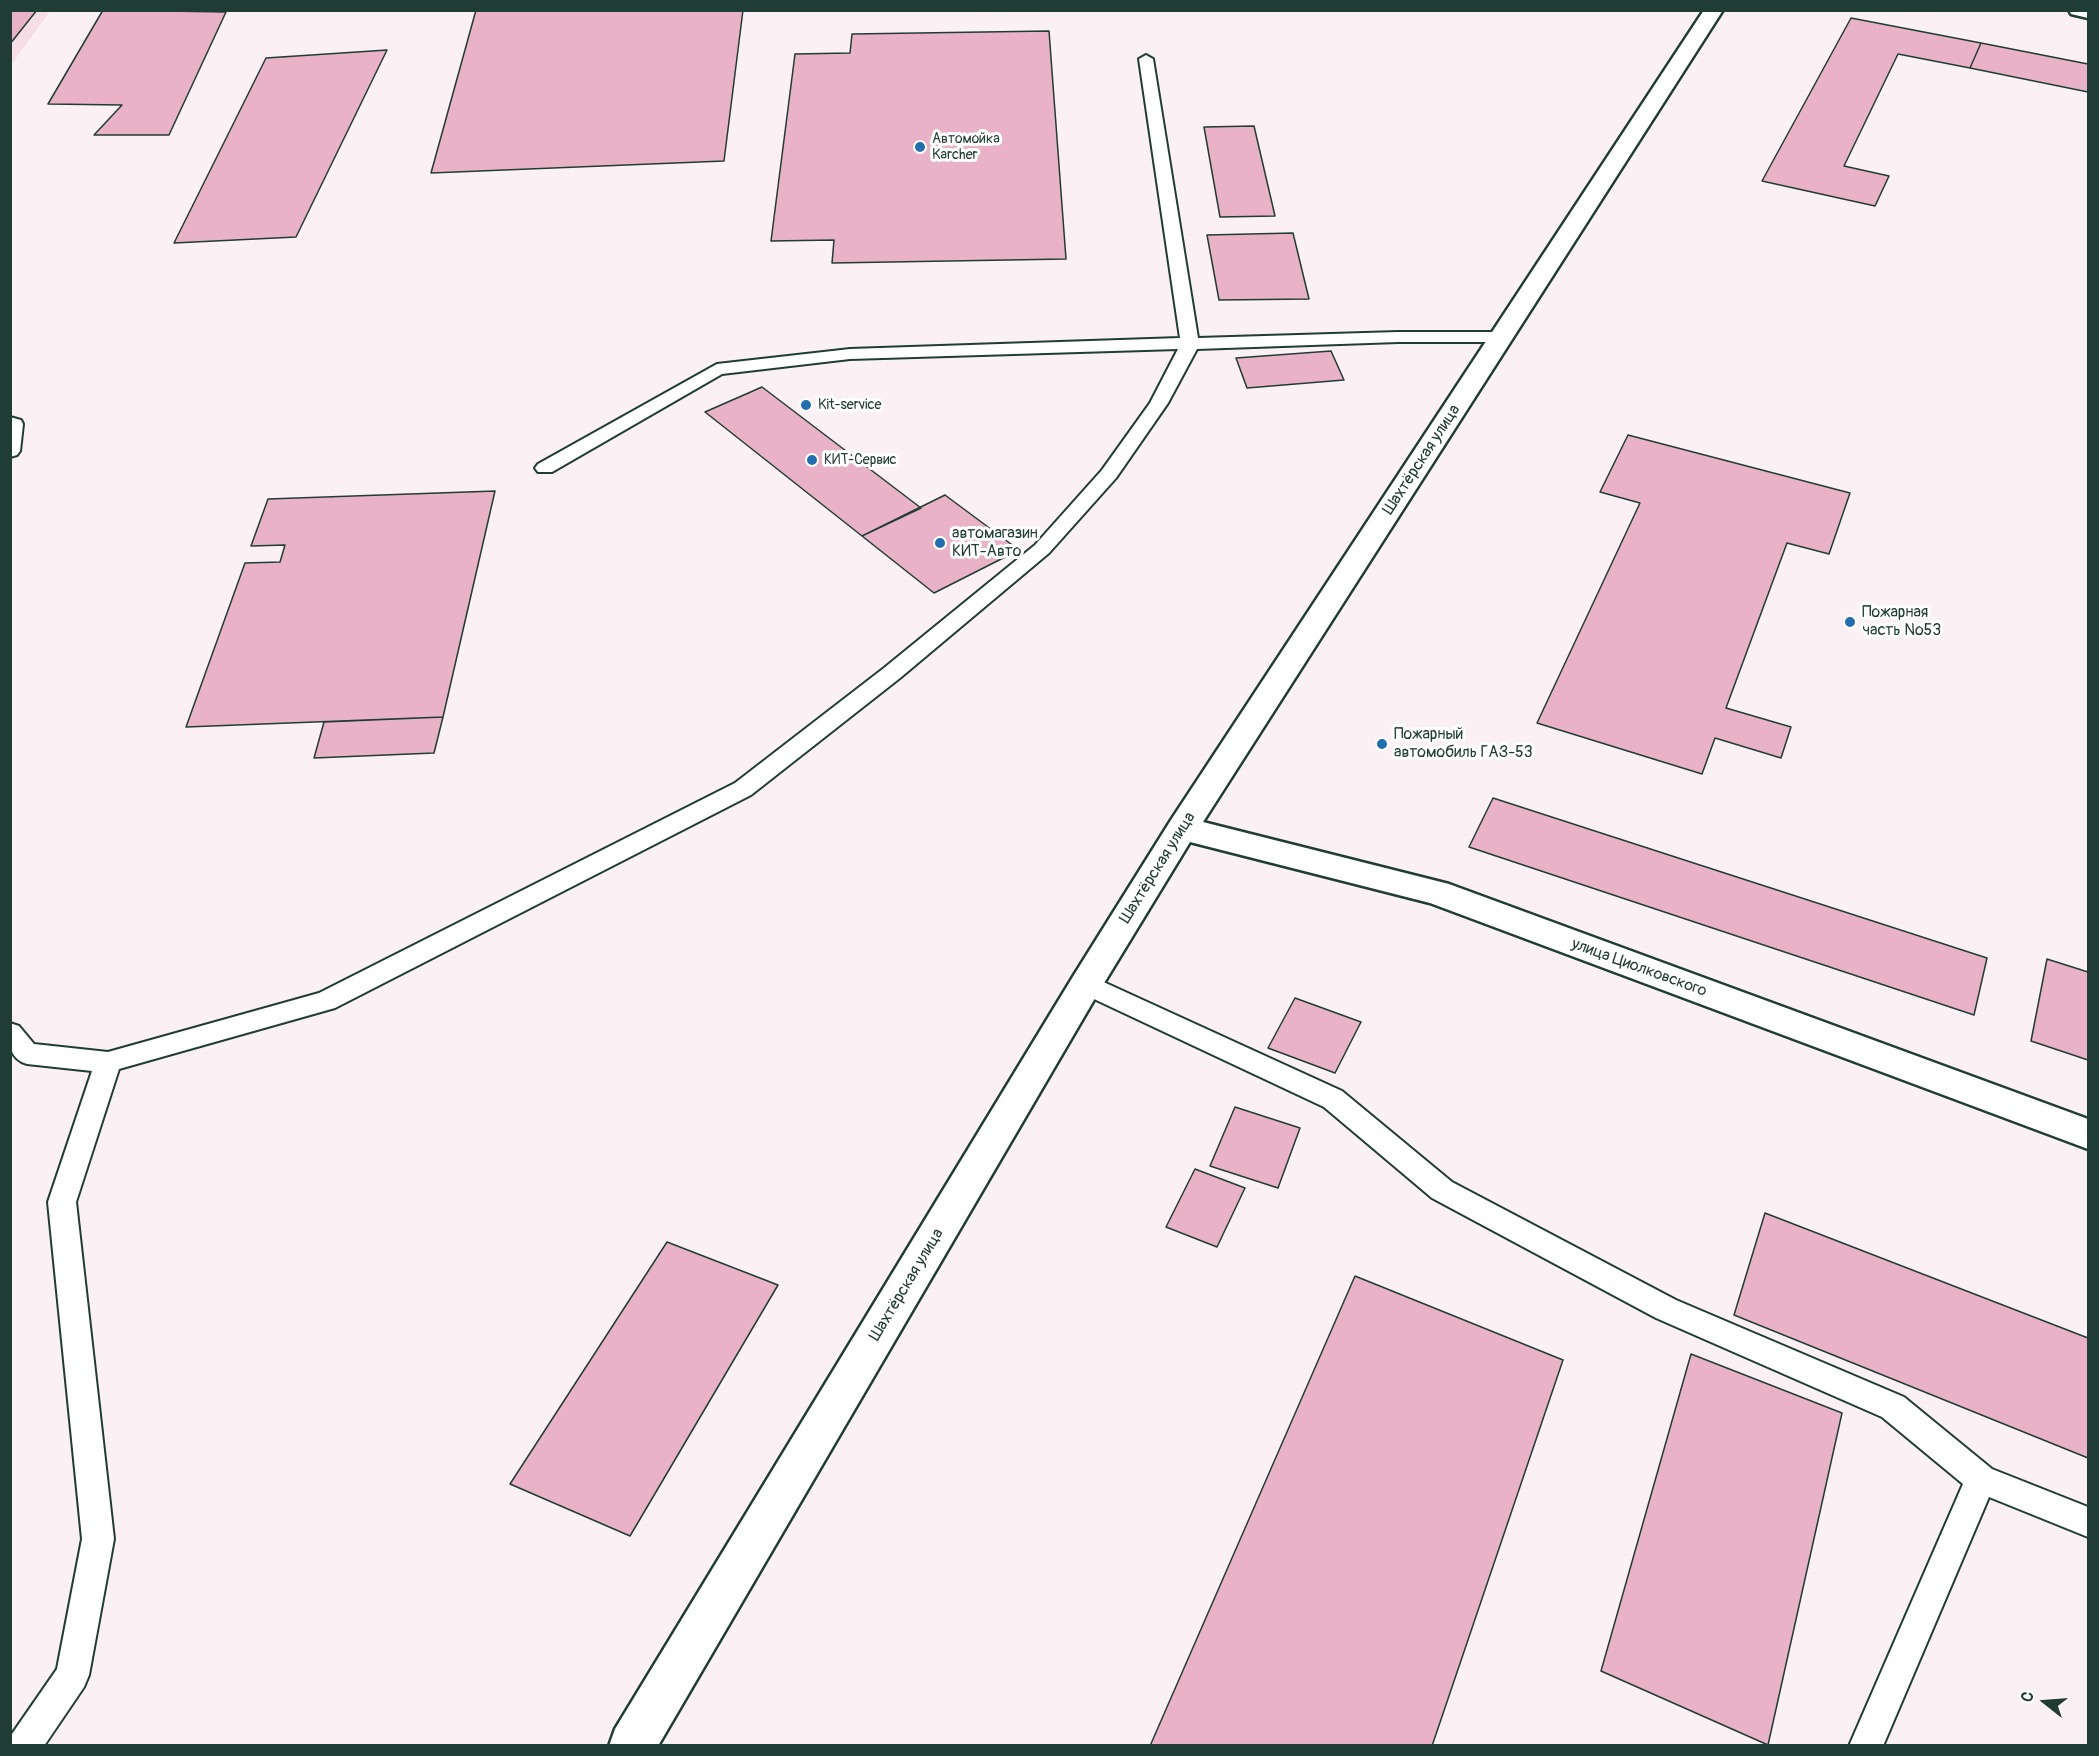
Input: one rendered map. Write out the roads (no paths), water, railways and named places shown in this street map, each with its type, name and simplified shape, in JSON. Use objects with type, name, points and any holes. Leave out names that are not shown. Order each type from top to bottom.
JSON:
[{"type":"main road","name":"Шахтёрская улица","points":[[632,1746],[1086,984],[1182,828],[1714,10]]},
{"type":"main road","points":[[2078,10],[2088,12]]},
{"type":"main road","name":"улица Циолковского","points":[[1182,828],[1437,893],[2088,1134]]},
{"type":"lane","points":[[10,1033],[27,1054],[108,1062],[326,1001],[743,789],[892,673],[1042,549],[1108,474],[1158,403],[1190,344],[1146,59]]},
{"type":"lane","points":[[545,468],[717,369],[850,354],[1398,337],[1502,337]]},
{"type":"lane","points":[[10,423],[14,424],[10,451]]},
{"type":"lane","points":[[1086,984],[1333,1099],[1442,1190],[1666,1309],[1893,1407],[1982,1479],[2088,1522]]},
{"type":"lane","points":[[24,1746],[72,1675],[98,1539],[62,1202],[108,1062]]},
{"type":"lane","points":[[1866,1746],[1982,1479]]},
{"type":"place","name":"Автомойка Karcher","points":[[920,147]]},
{"type":"place","name":"Kit-service","points":[[806,405]]},
{"type":"place","name":"КИТ-Сервис","points":[[812,460]]},
{"type":"place","name":"автомагазин КИТ-Авто","points":[[940,543]]},
{"type":"place","name":"Пожарная часть №53","points":[[1850,622]]},
{"type":"place","name":"Пожарный автомобиль ГАЗ-53","points":[[1382,744]]}]
